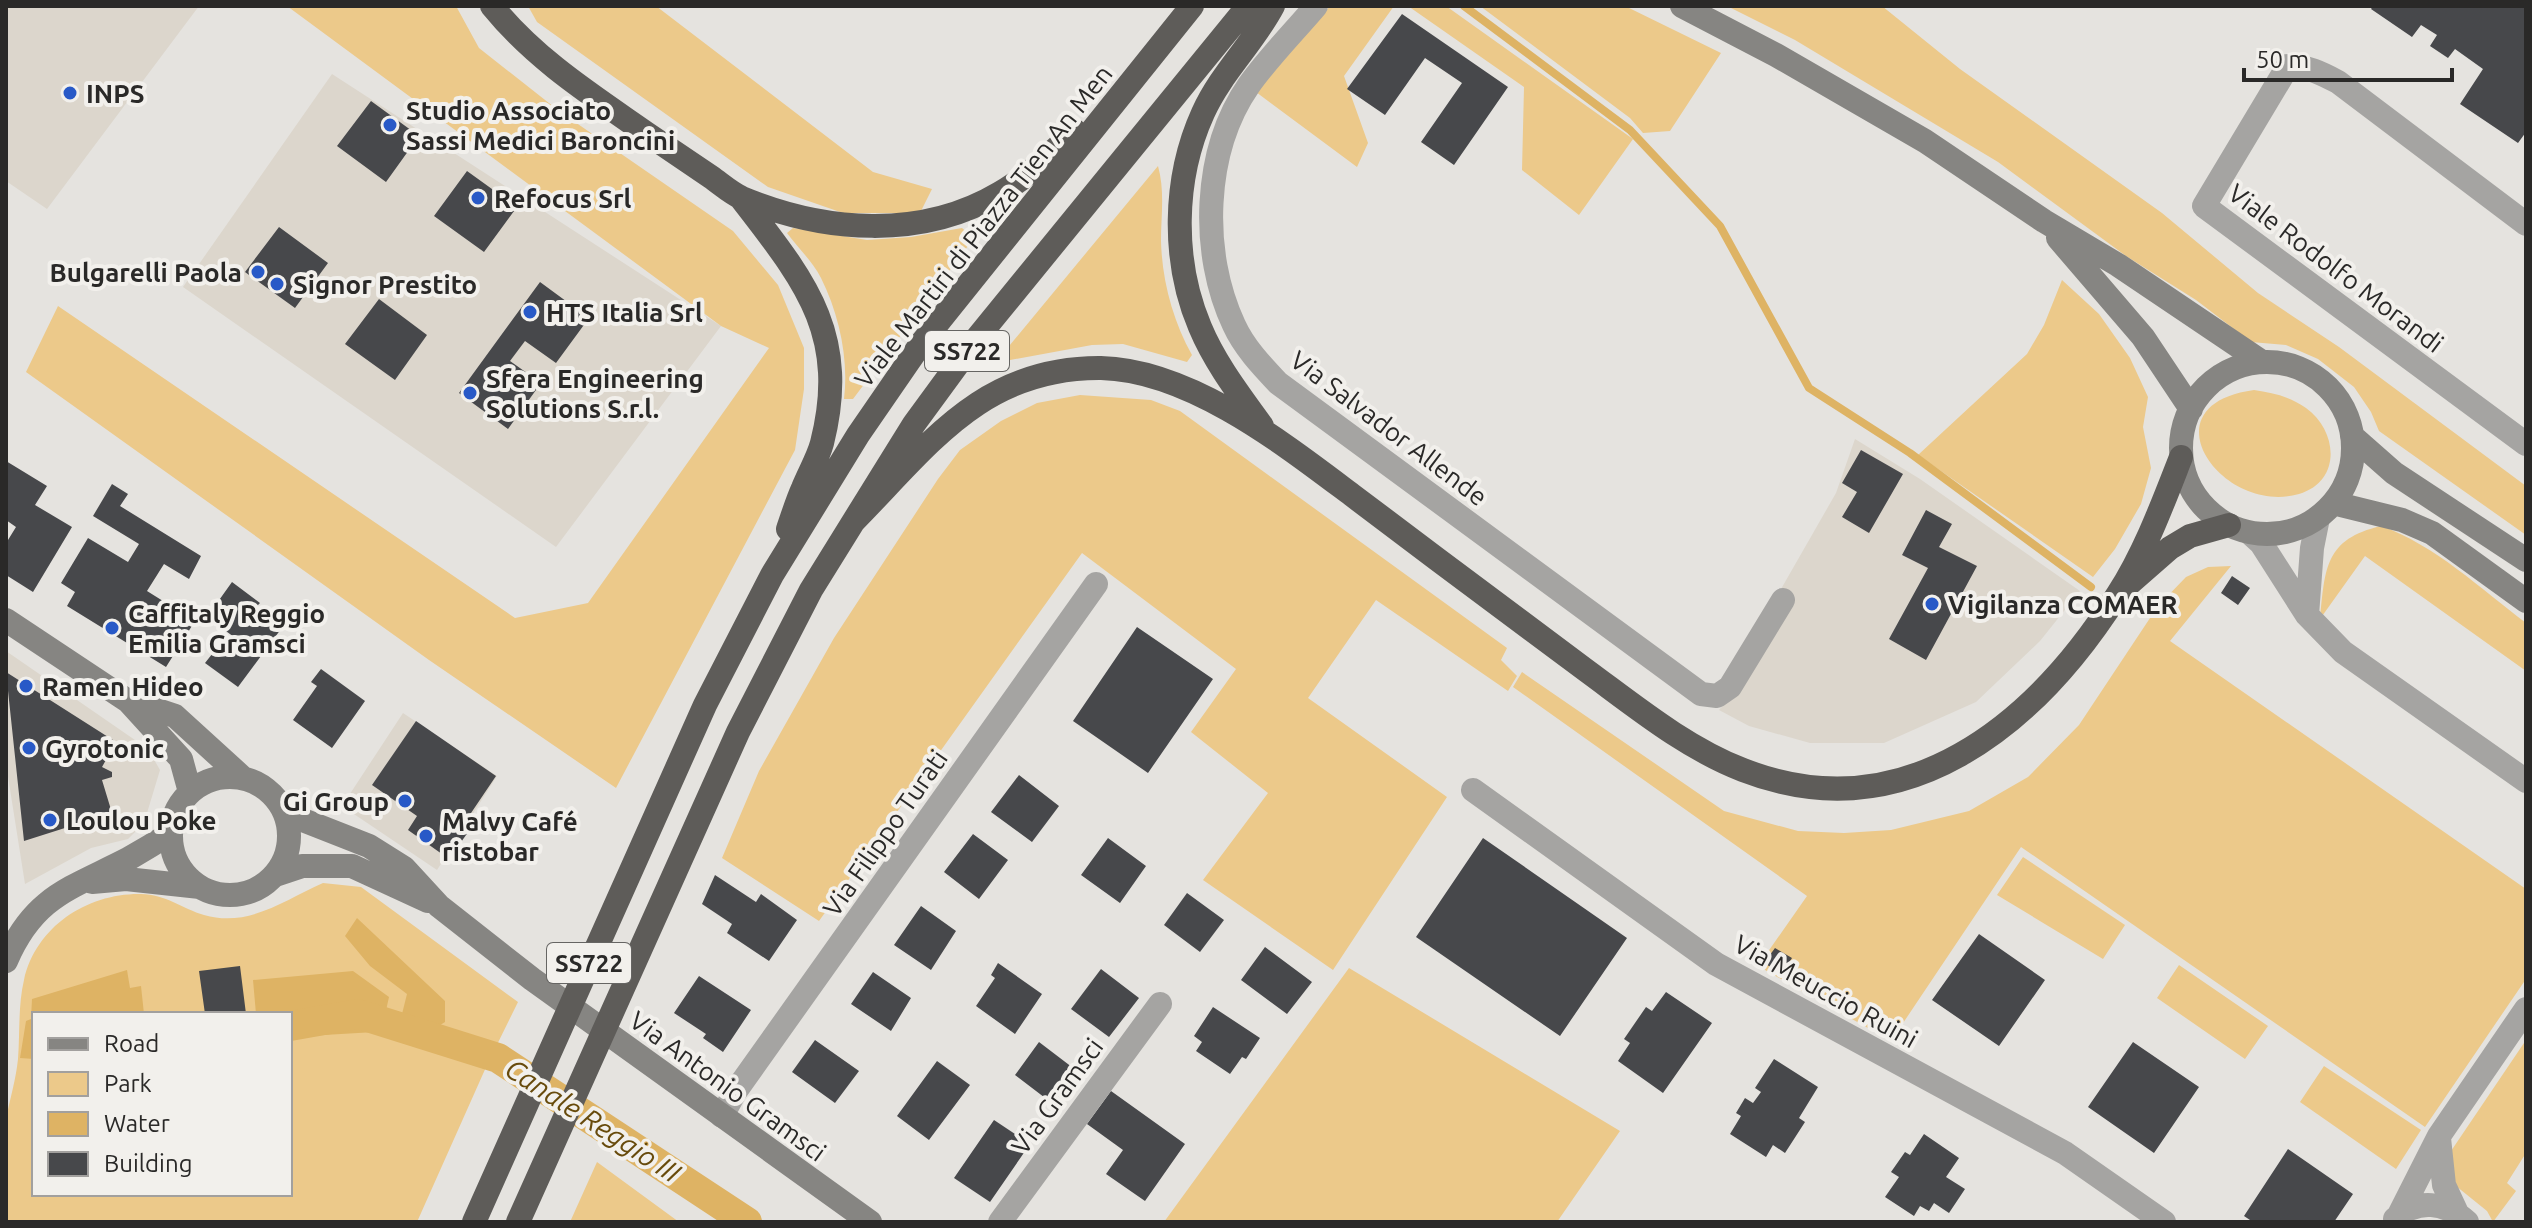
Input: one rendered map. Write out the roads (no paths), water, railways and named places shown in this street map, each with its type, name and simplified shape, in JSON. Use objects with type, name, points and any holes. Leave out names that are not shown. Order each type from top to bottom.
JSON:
[{"type":"highway","points":[[492,6],[513,32],[546,62],[740,197],[838,225],[901,226],[926,221],[1000,194],[1030,172],[1127,86]]},
{"type":"highway","name":"Viale Martiri di Piazza Tien An Men","points":[[474,1222],[705,705],[772,575],[858,435],[920,345],[1192,6]]},
{"type":"highway","name":"SS722","points":[[518,1222],[738,732],[811,590],[914,424],[977,338],[1248,6]]},
{"type":"highway","points":[[1268,434],[1227,378],[1200,328],[1185,283],[1180,235],[1182,187],[1190,147],[1203,112],[1230,66],[1266,20],[1273,6]]},
{"type":"highway","points":[[740,197],[808,289],[823,323],[831,363],[830,407],[822,446],[802,489],[772,575]]},
{"type":"highway","points":[[854,521],[941,429],[985,397],[1056,373],[1101,368],[1160,378],[1193,392],[1268,434],[1701,750],[1743,770],[1795,786],[1865,788],[1923,773],[1958,758],[1989,739],[2031,701],[2070,658],[2119,593],[2163,508],[2181,457]]},
{"type":"highway","points":[[2119,593],[2170,548],[2190,536],[2239,529]]},
{"type":"street","name":"Via Salvador Allende","points":[[1316,6],[1249,86],[1233,116],[1220,152],[1211,195],[1211,246],[1219,287],[1234,326],[1254,357],[1278,383],[1701,694],[1717,696],[1730,687],[1783,600]]},
{"type":"street","points":[[1682,6],[1776,55],[1925,141],[2262,362]]},
{"type":"street","name":"Viale Rodolfo Morandi","points":[[2526,224],[2338,82],[2301,66],[2288,66],[2204,206],[2526,444]]},
{"type":"street","points":[[2044,221],[2143,337],[2191,409]]},
{"type":"street","points":[[2307,615],[2312,548],[2326,510],[2343,488],[2349,472],[2352,436],[2341,406],[2322,382],[2304,370],[2262,362],[2240,366],[2220,376],[2203,391],[2191,409],[2183,433],[2181,457],[2186,478],[2196,497],[2211,513],[2261,543],[2307,615],[2343,652],[2526,781]]},
{"type":"street","points":[[2352,436],[2394,473],[2526,560]]},
{"type":"street","points":[[2239,529],[2274,534],[2297,529],[2326,510],[2402,520],[2432,533],[2526,601]]},
{"type":"street","name":"Via Filippo Turati","points":[[722,1116],[735,1092],[1096,584]]},
{"type":"street","points":[[6,620],[128,701],[181,759],[190,792]]},
{"type":"street","name":"Via Antonio Gramsci","points":[[128,701],[175,716],[243,778],[261,785],[275,797],[285,813],[369,846],[404,868],[439,906],[532,979],[870,1222]]},
{"type":"street","points":[[200,887],[187,877],[178,864],[171,833],[174,818],[190,792],[215,779],[243,778]]},
{"type":"street","name":"Via Meuccio Ruini","points":[[1473,790],[1716,964],[2065,1153],[2164,1222]]},
{"type":"street","points":[[275,875],[289,845],[285,813]]},
{"type":"street","points":[[6,961],[17,938],[58,893],[128,859],[171,833]]},
{"type":"street","name":"Via Antonio Gramsci","points":[[78,883],[126,879],[200,887],[231,895],[248,893],[263,886],[275,875],[302,866],[352,866],[439,906]]},
{"type":"street","name":"Via Gramsci","points":[[1000,1222],[1160,1004]]},
{"type":"street","points":[[2395,1218],[2439,1136],[2526,1009]]},
{"type":"street","points":[[2439,1136],[2444,1185],[2462,1217]]},
{"type":"street","points":[[2395,1218],[2414,1206],[2429,1204],[2443,1206],[2462,1217]]},
{"type":"water","points":[[357,918],[445,1001],[445,1022],[437,1027],[401,1018],[407,994],[370,966],[345,936]]},
{"type":"water","points":[[127,970],[130,988],[141,986],[144,1012],[32,1012],[32,1059],[20,1058],[26,1021],[31,1019],[32,999]]},
{"type":"water","points":[[353,971],[389,997],[383,1024],[376,1023],[375,1032],[292,1037],[292,1012],[256,1012],[253,980]]},
{"type":"waterway","points":[[1464,6],[1630,130],[1720,226],[1809,388],[1910,453],[2091,587]]},
{"type":"waterway","name":"Canale Reggio III","points":[[292,1026],[358,1014],[498,1058],[747,1222]]},
{"type":"place","name":"INPS","points":[[70,93]]},
{"type":"place","name":"Studio Associato Sassi Medici Baroncini","points":[[390,125]]},
{"type":"place","name":"Refocus Srl","points":[[478,198]]},
{"type":"place","name":"Bulgarelli Paola","points":[[258,272]]},
{"type":"place","name":"Signor Prestito","points":[[277,284]]},
{"type":"place","name":"HTS Italia Srl","points":[[530,312]]},
{"type":"place","name":"Sfera Engineering Solutions S.r.l.","points":[[470,393]]},
{"type":"place","name":"Vigilanza COMAER","points":[[1932,604]]},
{"type":"place","name":"Caffitaly Reggio Emilia Gramsci","points":[[112,628]]},
{"type":"place","name":"Ramen Hideo","points":[[26,686]]},
{"type":"place","name":"Gyrotonic","points":[[29,748]]},
{"type":"place","name":"Gi Group","points":[[405,801]]},
{"type":"place","name":"Loulou Poke","points":[[50,820]]},
{"type":"place","name":"Malvy Café ristobar","points":[[426,836]]}]
